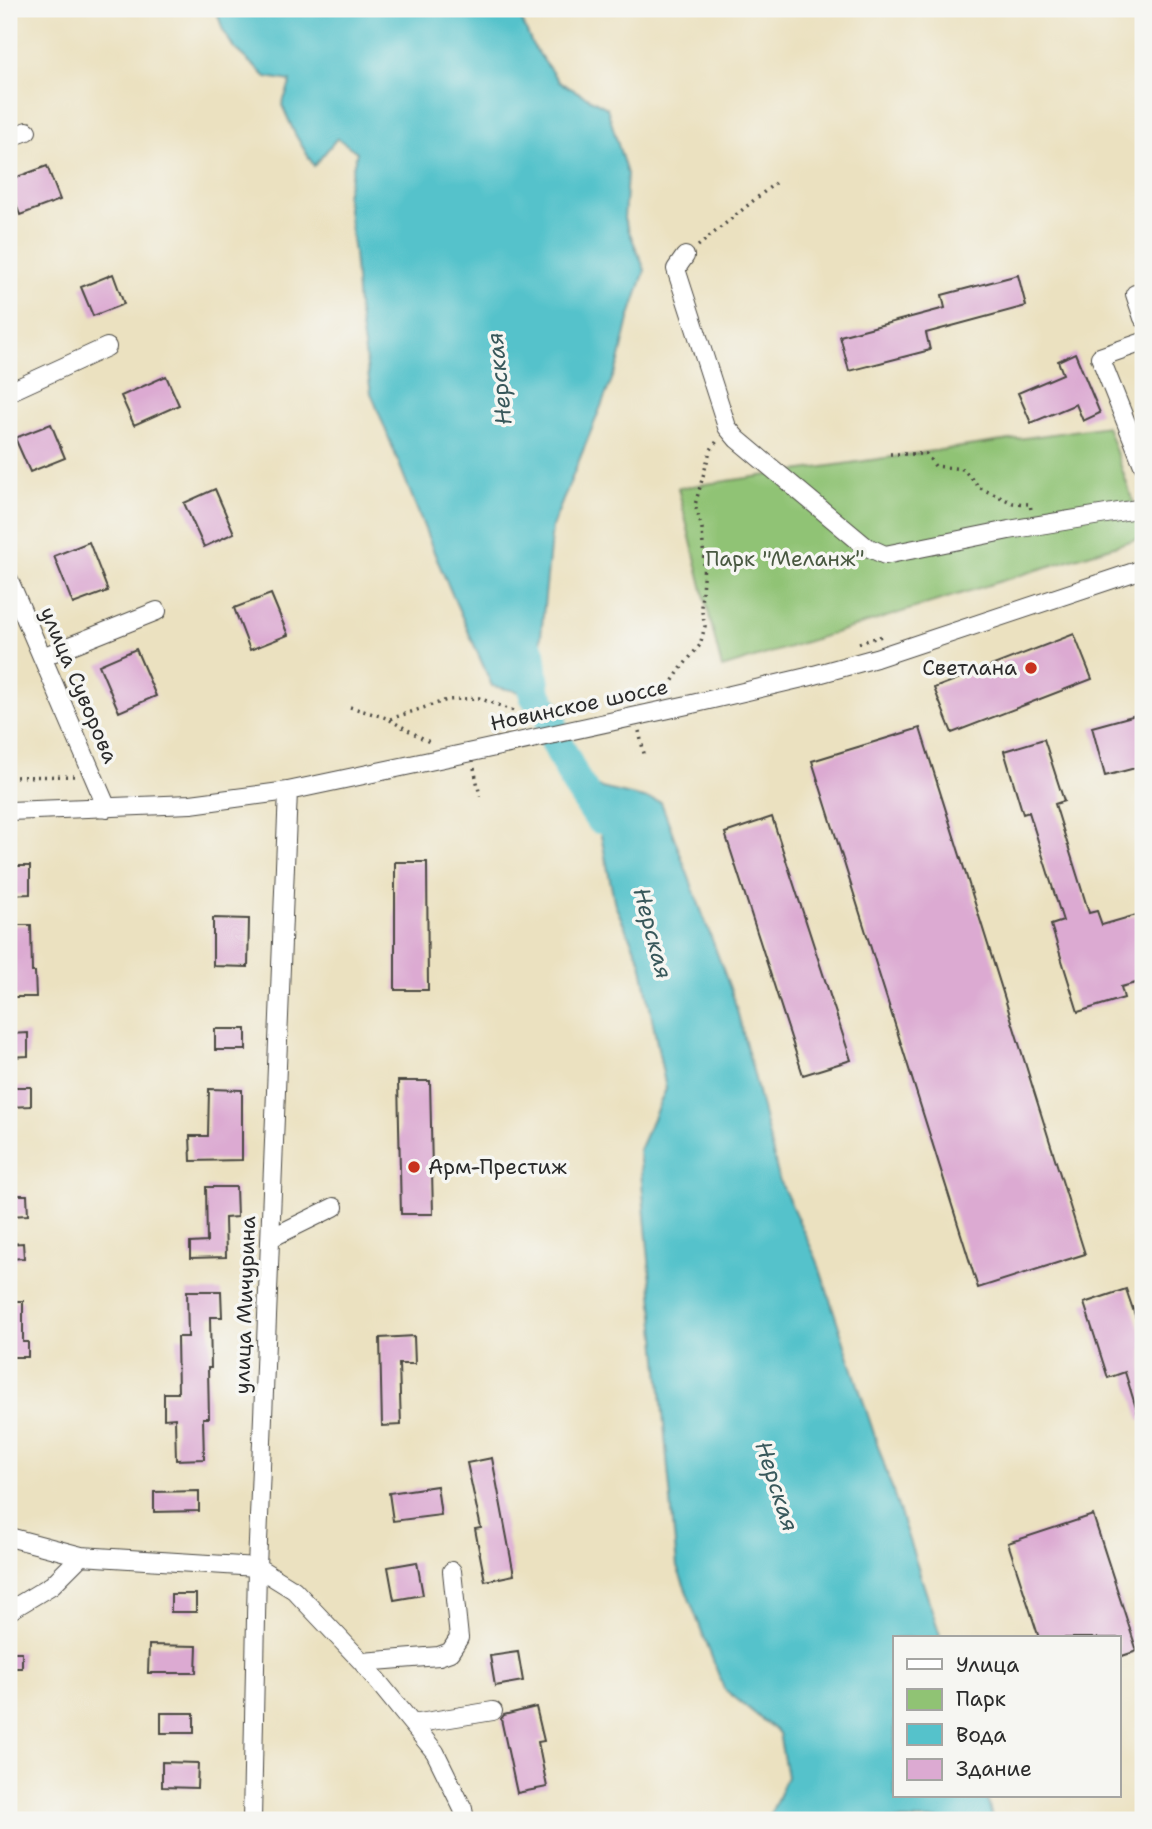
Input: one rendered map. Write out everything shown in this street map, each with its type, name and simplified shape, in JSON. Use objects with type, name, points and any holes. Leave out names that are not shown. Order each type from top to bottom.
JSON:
[{"type":"street","points":[[9,138],[27,131]]},
{"type":"street","points":[[685,256],[676,269],[727,427],[737,439],[865,546],[885,555],[1143,508]]},
{"type":"street","points":[[1135,294],[1143,318]]},
{"type":"street","points":[[1143,342],[1100,357],[1143,466]]},
{"type":"street","points":[[9,392],[107,348]]},
{"type":"street","name":"Новинское шоссе","points":[[9,810],[191,804],[288,791],[472,757],[637,720],[876,658],[1143,569]]},
{"type":"street","name":"улица Суворова","points":[[9,580],[107,808]]},
{"type":"street","points":[[42,657],[157,611]]},
{"type":"street","name":"улица Мичурина","points":[[252,1820],[257,1567],[288,791]]},
{"type":"street","points":[[271,1238],[334,1207]]},
{"type":"street","points":[[9,1537],[81,1556],[257,1567],[294,1590],[362,1662],[435,1752],[463,1809],[464,1820]]},
{"type":"street","points":[[9,1611],[52,1585],[81,1556]]},
{"type":"street","points":[[362,1662],[450,1653],[459,1638],[452,1571]]},
{"type":"street","points":[[412,1724],[493,1711]]},
{"type":"path","points":[[685,256],[775,183]]},
{"type":"path","points":[[677,691],[664,694],[701,645],[705,626],[701,607],[704,563],[702,528],[695,505],[710,451],[727,427]]},
{"type":"path","points":[[890,454],[926,454],[935,466],[963,469],[980,488],[1013,503],[1030,503],[1034,526]]},
{"type":"path","points":[[853,645],[891,633]]},
{"type":"path","points":[[390,719],[447,700],[479,698],[514,711]]},
{"type":"path","points":[[350,707],[390,719],[431,743]]},
{"type":"path","points":[[637,720],[645,758]]},
{"type":"path","points":[[472,757],[480,796]]},
{"type":"path","points":[[9,777],[94,776]]},
{"type":"green space","name":"Парк \"Меланж\"","points":[[1107,426],[1143,530],[1143,537],[722,668],[678,488]]},
{"type":"water","points":[[216,9],[517,9],[532,44],[559,82],[607,108],[627,174],[624,219],[645,270],[619,362],[552,527],[535,695],[492,686],[436,557],[371,393],[358,307],[346,195],[357,152],[337,138],[314,166],[282,105],[291,81],[266,77],[234,48],[223,30]]},
{"type":"water","points":[[576,782],[661,802],[734,999],[779,1179],[817,1260],[940,1636],[893,1636],[893,1798],[987,1798],[993,1820],[768,1820],[787,1777],[779,1733],[724,1689],[677,1567],[639,1150],[666,1089],[641,962],[615,905],[598,821]]},
{"type":"building","points":[[47,166],[60,200],[20,215],[9,180]]},
{"type":"building","points":[[113,274],[124,304],[93,316],[81,287]]},
{"type":"building","points":[[1018,275],[1026,306],[926,333],[930,350],[849,371],[840,336],[945,308],[942,295]]},
{"type":"building","points":[[1075,353],[1100,413],[1083,421],[1076,404],[1031,423],[1018,393],[1063,374],[1058,361]]},
{"type":"building","points":[[166,376],[179,405],[134,425],[121,396]]},
{"type":"building","points":[[51,424],[65,458],[30,472],[15,438]]},
{"type":"building","points":[[215,489],[234,533],[204,547],[184,503]]},
{"type":"building","points":[[89,542],[108,591],[73,604],[54,556]]},
{"type":"building","points":[[271,594],[288,635],[250,650],[234,608]]},
{"type":"building","points":[[1074,634],[1092,679],[952,733],[934,688]]},
{"type":"building","points":[[136,649],[156,696],[119,712],[99,665]]},
{"type":"building","points":[[1143,713],[1143,766],[1105,776],[1092,727]]},
{"type":"building","points":[[920,728],[1085,1254],[978,1288],[812,761]]},
{"type":"building","points":[[1044,739],[1064,801],[1055,804],[1089,913],[1097,911],[1102,925],[1143,913],[1143,981],[1121,987],[1124,998],[1078,1012],[1051,925],[1063,921],[1029,812],[1023,814],[1004,751]]},
{"type":"building","points":[[772,817],[851,1060],[803,1075],[725,833]]},
{"type":"building","points":[[395,862],[427,862],[428,990],[395,990]]},
{"type":"building","points":[[9,866],[30,866],[30,894],[9,895]]},
{"type":"building","points":[[213,918],[249,919],[248,967],[213,966]]},
{"type":"building","points":[[9,925],[31,925],[32,972],[35,972],[36,997],[9,997]]},
{"type":"building","points":[[215,1029],[246,1029],[246,1050],[215,1050]]},
{"type":"building","points":[[28,1033],[28,1056],[9,1057],[9,1034]]},
{"type":"building","points":[[398,1081],[430,1081],[433,1214],[401,1214]]},
{"type":"building","points":[[9,1087],[31,1087],[31,1106],[9,1107]]},
{"type":"building","points":[[209,1089],[242,1090],[242,1160],[191,1161],[190,1136],[208,1136]]},
{"type":"building","points":[[206,1187],[236,1187],[237,1217],[225,1218],[226,1257],[190,1258],[190,1243],[207,1242]]},
{"type":"building","points":[[9,1195],[27,1195],[28,1215],[9,1216]]},
{"type":"building","points":[[23,1243],[24,1258],[9,1259],[9,1244]]},
{"type":"building","points":[[1126,1289],[1143,1339],[1143,1421],[1140,1421],[1125,1372],[1108,1378],[1084,1303]]},
{"type":"building","points":[[187,1291],[221,1291],[222,1317],[210,1317],[209,1418],[203,1418],[204,1459],[176,1460],[175,1418],[164,1419],[164,1393],[178,1393],[177,1337],[188,1337]]},
{"type":"building","points":[[9,1301],[23,1301],[23,1342],[28,1342],[28,1357],[9,1357]]},
{"type":"building","points":[[414,1336],[415,1364],[399,1364],[401,1425],[382,1426],[380,1338]]},
{"type":"building","points":[[492,1458],[514,1575],[485,1581],[475,1529],[481,1528],[467,1463]]},
{"type":"building","points":[[437,1486],[441,1515],[393,1521],[389,1493]]},
{"type":"building","points":[[199,1491],[199,1511],[154,1512],[154,1492]]},
{"type":"building","points":[[1093,1515],[1137,1651],[1120,1657],[1120,1636],[1038,1636],[1008,1543]]},
{"type":"building","points":[[417,1562],[423,1595],[394,1600],[388,1567]]},
{"type":"building","points":[[171,1594],[196,1594],[196,1612],[171,1612]]},
{"type":"building","points":[[149,1645],[197,1646],[196,1673],[148,1673]]},
{"type":"building","points":[[9,1652],[22,1652],[22,1668],[9,1668]]},
{"type":"building","points":[[518,1652],[523,1681],[495,1686],[490,1656]]},
{"type":"building","points":[[536,1707],[544,1741],[538,1742],[547,1787],[517,1793],[501,1719],[504,1715]]},
{"type":"building","points":[[161,1713],[194,1713],[194,1733],[161,1733]]},
{"type":"building","points":[[162,1762],[198,1763],[197,1788],[162,1787]]},
{"type":"waterway","name":"Нерская","points":[[530,653],[535,695],[551,718],[552,733],[576,782],[600,818]]},
{"type":"place","name":"Светлана","points":[[1031,668]]},
{"type":"place","name":"Арм-Престиж","points":[[414,1167]]}]
